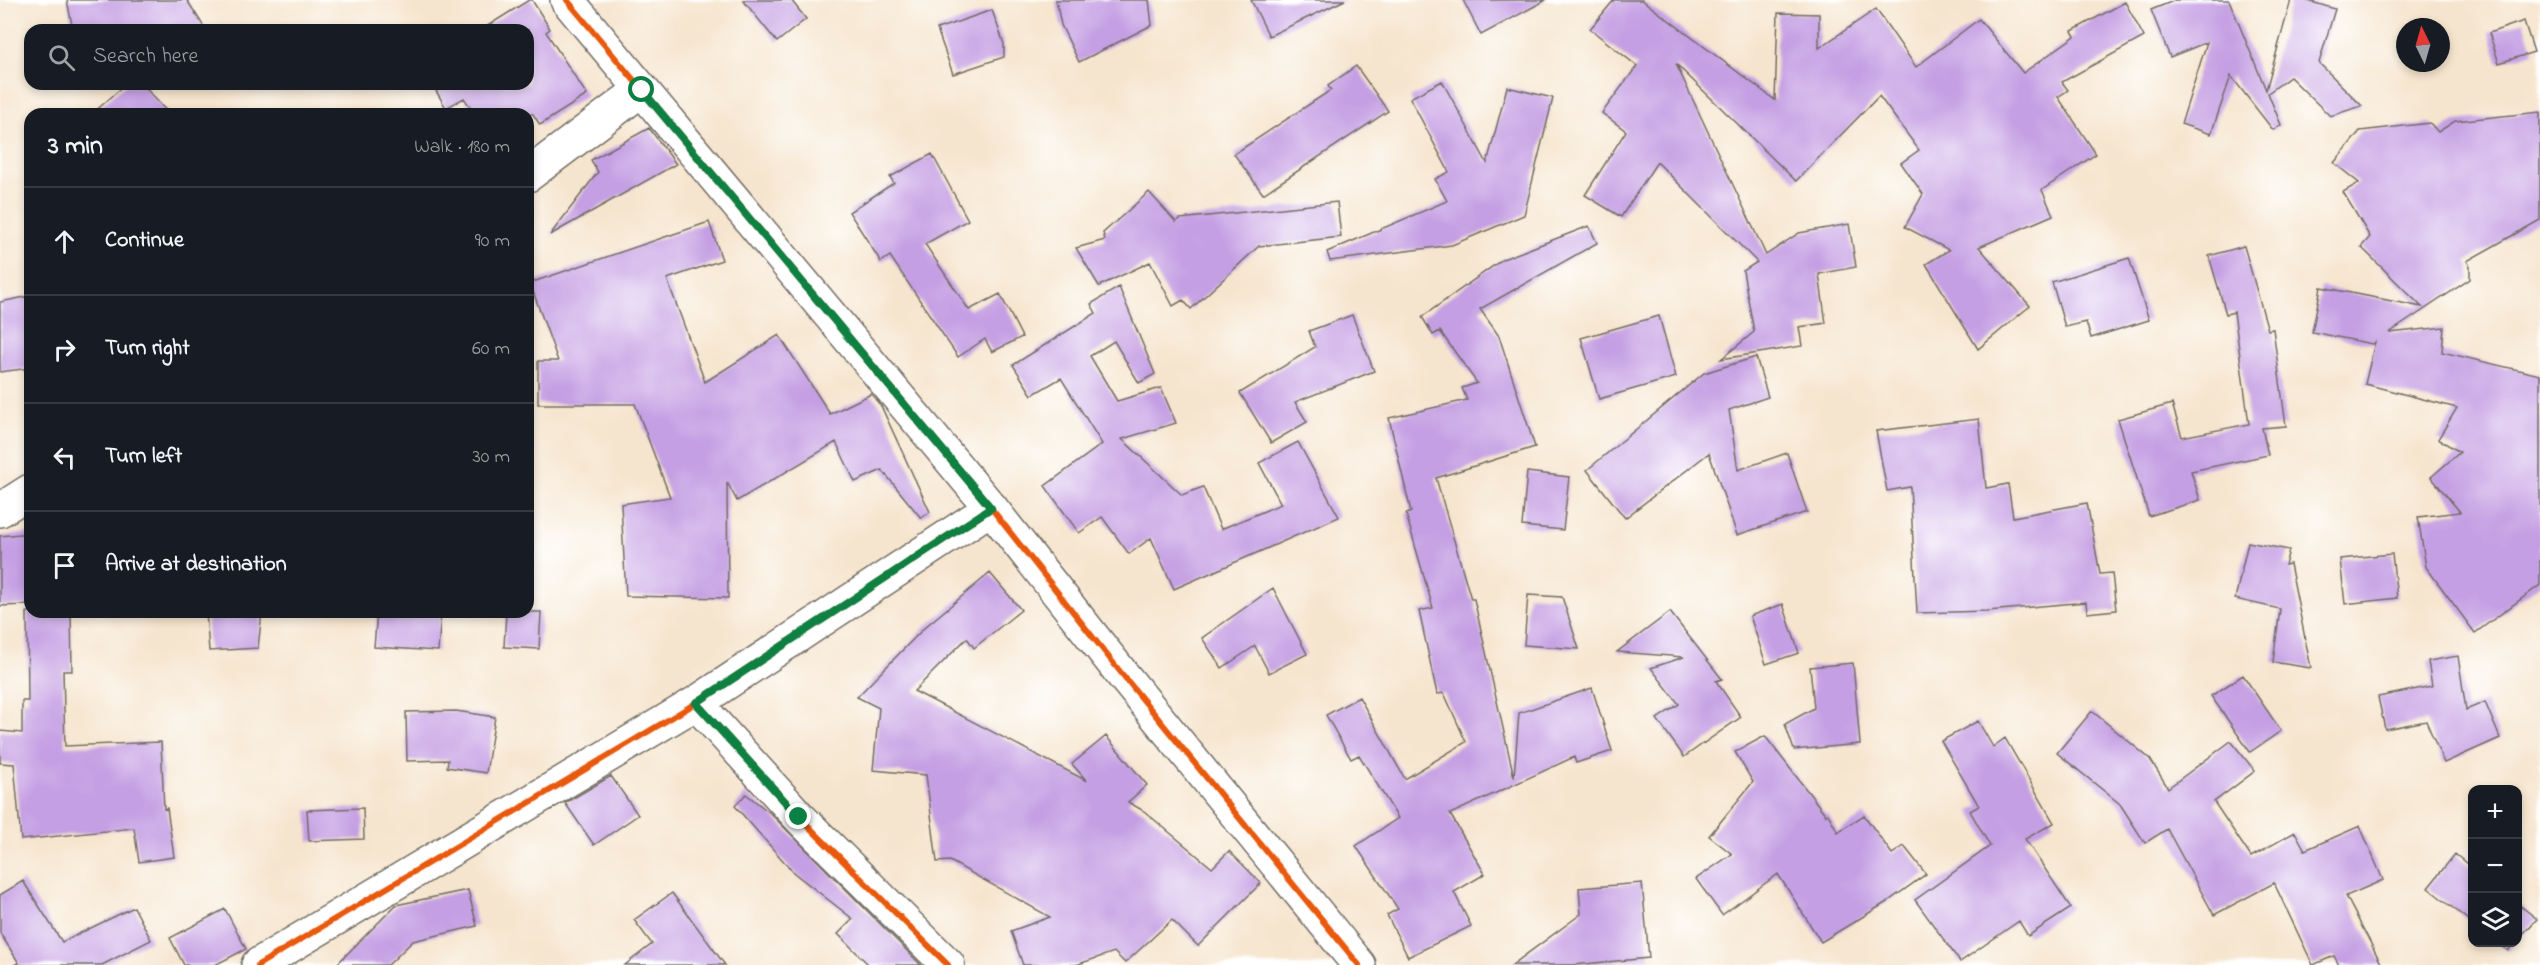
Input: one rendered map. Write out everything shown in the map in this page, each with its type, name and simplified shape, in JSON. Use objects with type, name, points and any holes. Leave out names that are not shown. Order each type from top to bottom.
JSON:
[{"type":"street","points":[[567,0],[991,508],[1122,674],[1359,965]]},
{"type":"street","points":[[534,171],[642,90]]},
{"type":"street","points":[[0,510],[24,495]]},
{"type":"street","points":[[258,965],[696,703],[991,508]]},
{"type":"street","points":[[696,703],[799,817],[948,965]]},
{"type":"building","points":[[67,0],[187,0],[202,24],[72,24]]},
{"type":"building","points":[[532,0],[550,29],[546,32],[587,95],[540,125],[534,116],[534,108],[471,108],[464,98],[446,108],[436,90],[534,90],[534,24],[491,24]]},
{"type":"building","points":[[743,0],[791,0],[806,19],[777,42]]},
{"type":"building","points":[[1056,0],[1149,0],[1152,25],[1079,62],[1061,25]]},
{"type":"building","points":[[1251,0],[1345,0],[1269,36]]},
{"type":"building","points":[[1463,0],[1546,0],[1481,35]]},
{"type":"building","points":[[1614,0],[1642,0],[1775,100],[1778,13],[1819,14],[1819,48],[1876,9],[1916,67],[1979,19],[2023,73],[2075,36],[2072,31],[2125,2],[2144,37],[2062,82],[2068,90],[2058,97],[2096,154],[2042,190],[2053,215],[1979,247],[2030,306],[1978,349],[1926,264],[1949,250],[1905,227],[1923,194],[1901,163],[1919,150],[1879,96],[1796,181],[1676,64],[1766,255],[1799,233],[1849,224],[1856,267],[1819,274],[1826,323],[1799,327],[1802,346],[1721,359],[1754,332],[1743,271],[1757,262],[1657,162],[1621,217],[1585,195],[1626,131],[1602,113],[1637,66],[1590,29]]},
{"type":"building","points":[[2176,0],[2229,0],[2266,90],[2291,0],[2305,0],[2335,9],[2319,63],[2362,106],[2330,116],[2290,77],[2268,93],[2281,125],[2273,130],[2231,76],[2211,134],[2181,124],[2207,42],[2170,57],[2151,10]]},
{"type":"building","points":[[992,10],[1004,44],[1004,57],[953,74],[937,29]]},
{"type":"building","points":[[2524,21],[2534,52],[2499,63],[2489,33]]},
{"type":"building","points":[[1356,66],[1388,111],[1263,194],[1234,154],[1331,90],[1328,86]]},
{"type":"building","points":[[1442,81],[1487,163],[1507,87],[1553,98],[1524,215],[1452,245],[1330,261],[1327,252],[1447,201],[1435,179],[1449,172],[1410,98]]},
{"type":"building","points":[[119,90],[147,90],[164,108],[99,108]]},
{"type":"building","points":[[2540,112],[2540,220],[2467,261],[2470,266],[2470,279],[2389,333],[2444,327],[2442,352],[2540,375],[2540,585],[2475,633],[2426,567],[2418,517],[2460,512],[2431,477],[2460,452],[2438,439],[2457,408],[2365,384],[2375,342],[2372,344],[2312,332],[2321,287],[2422,307],[2361,247],[2370,237],[2343,192],[2359,183],[2334,163],[2360,131],[2430,123],[2438,132],[2455,121]]},
{"type":"building","points":[[649,128],[676,164],[550,235],[598,172],[591,160]]},
{"type":"building","points":[[932,154],[968,220],[925,244],[969,310],[1000,294],[1022,337],[992,352],[985,339],[958,357],[890,256],[881,262],[849,212],[894,183],[890,177]]},
{"type":"building","points":[[1149,192],[1176,222],[1180,219],[1337,202],[1341,237],[1259,246],[1191,309],[1183,300],[1173,306],[1150,262],[1099,286],[1076,248],[1105,240],[1103,233]]},
{"type":"building","points":[[709,222],[722,260],[667,279],[705,382],[779,335],[830,414],[871,394],[881,406],[930,512],[921,518],[882,470],[855,482],[836,442],[737,501],[727,482],[728,598],[626,596],[621,504],[670,497],[635,404],[538,404],[538,361],[558,361],[534,294],[534,282]]},
{"type":"building","points":[[1589,226],[1597,243],[1480,309],[1499,336],[1535,447],[1436,478],[1471,599],[1474,599],[1514,777],[1519,713],[1592,688],[1612,751],[1576,763],[1574,757],[1450,814],[1485,874],[1454,892],[1471,926],[1408,957],[1387,915],[1398,909],[1356,846],[1398,818],[1359,755],[1351,759],[1326,715],[1359,697],[1405,779],[1466,742],[1444,693],[1437,694],[1419,611],[1433,608],[1406,514],[1411,512],[1389,418],[1467,400],[1462,388],[1477,383],[1440,331],[1433,335],[1422,317],[1503,259]]},
{"type":"building","points":[[2244,246],[2268,330],[2273,329],[2286,426],[2262,428],[2268,455],[2191,471],[2200,500],[2149,516],[2118,419],[2172,404],[2182,437],[2249,424],[2234,312],[2226,314],[2209,256]]},
{"type":"building","points":[[2129,258],[2149,320],[2091,338],[2086,322],[2065,327],[2052,282]]},
{"type":"building","points":[[1119,287],[1155,374],[1139,383],[1114,341],[1090,356],[1117,401],[1161,388],[1176,423],[1122,439],[1182,495],[1203,487],[1221,529],[1281,504],[1259,463],[1298,442],[1339,517],[1174,589],[1151,538],[1129,554],[1102,517],[1079,533],[1045,486],[1102,444],[1061,378],[1032,395],[1013,365],[1096,313],[1091,304]]},
{"type":"building","points":[[24,297],[24,369],[0,372],[0,302]]},
{"type":"building","points":[[1352,315],[1374,371],[1295,402],[1307,422],[1271,443],[1240,393],[1315,347],[1309,331]]},
{"type":"building","points":[[1659,316],[1676,377],[1599,399],[1581,338]]},
{"type":"building","points":[[1756,357],[1768,397],[1729,410],[1738,470],[1787,453],[1807,512],[1737,535],[1709,453],[1625,518],[1587,470],[1704,373]]},
{"type":"building","points":[[1979,419],[1986,488],[2008,484],[2013,517],[2087,503],[2100,574],[2112,573],[2116,610],[2087,613],[2086,602],[1988,611],[1917,613],[1910,487],[1887,491],[1876,431]]},
{"type":"building","points":[[1527,472],[1569,477],[1563,530],[1522,526]]},
{"type":"building","points":[[24,534],[24,605],[0,606],[0,536]]},
{"type":"building","points":[[2248,542],[2289,550],[2285,565],[2290,564],[2311,668],[2273,662],[2280,609],[2235,599]]},
{"type":"building","points":[[2392,554],[2397,598],[2345,604],[2340,559]]},
{"type":"building","points":[[990,573],[1021,610],[974,648],[967,638],[914,691],[1087,781],[1072,764],[1106,736],[1147,785],[1128,802],[1144,811],[1212,868],[1229,851],[1261,883],[1198,946],[1172,920],[1125,963],[1114,952],[1076,965],[1023,965],[1011,931],[1050,917],[950,861],[937,862],[926,775],[873,770],[879,708],[857,697],[925,627]]},
{"type":"building","points":[[1273,588],[1307,654],[1269,673],[1255,646],[1222,668],[1202,638]]},
{"type":"building","points":[[1528,595],[1562,597],[1579,649],[1524,645]]},
{"type":"building","points":[[1783,604],[1799,653],[1766,664],[1750,616]]},
{"type":"building","points":[[534,612],[541,612],[539,649],[504,647],[506,618],[534,618]]},
{"type":"building","points":[[1670,612],[1722,679],[1716,681],[1741,717],[1684,757],[1657,719],[1679,704],[1651,668],[1684,657],[1617,652]]},
{"type":"building","points":[[27,618],[71,618],[72,671],[63,671],[65,746],[161,742],[164,809],[167,808],[174,857],[139,862],[134,828],[21,840],[14,764],[0,763],[0,731],[22,733],[22,701],[28,701]]},
{"type":"building","points":[[206,618],[261,618],[258,648],[209,651]]},
{"type":"building","points":[[376,618],[441,618],[438,651],[374,647]]},
{"type":"building","points":[[2458,656],[2466,710],[2485,702],[2500,738],[2444,763],[2426,721],[2385,729],[2378,697],[2432,686],[2428,661]]},
{"type":"building","points":[[1853,663],[1860,744],[1794,750],[1785,724],[1814,708],[1810,667]]},
{"type":"building","points":[[2243,675],[2281,731],[2250,752],[2211,696]]},
{"type":"building","points":[[456,711],[495,717],[486,773],[447,767],[448,760],[407,761],[406,712]]},
{"type":"building","points":[[2092,711],[2150,759],[2168,788],[2231,741],[2255,771],[2214,802],[2251,857],[2295,832],[2305,850],[2360,826],[2383,880],[2346,896],[2382,965],[2339,965],[2334,956],[2313,965],[2274,883],[2214,915],[2167,829],[2145,843],[2120,804],[2057,753]]},
{"type":"building","points":[[1978,721],[1993,747],[2005,738],[2054,823],[2025,839],[2071,908],[2028,936],[2019,921],[1960,962],[1915,900],[1990,846],[1970,811],[1979,806],[1941,741]]},
{"type":"building","points":[[1765,736],[1826,815],[1828,814],[1838,832],[1864,815],[1892,854],[1904,846],[1926,874],[1887,902],[1821,942],[1778,874],[1722,915],[1696,879],[1732,854],[1709,836],[1753,782],[1735,752]]},
{"type":"building","points":[[611,776],[638,815],[594,845],[565,803]]},
{"type":"building","points":[[746,794],[770,813],[921,965],[869,965],[838,934],[853,919],[794,873],[735,806]]},
{"type":"building","points":[[363,808],[364,839],[309,841],[307,810]]},
{"type":"building","points":[[2455,854],[2468,865],[2468,920],[2428,888]]},
{"type":"building","points":[[23,881],[62,942],[134,907],[151,940],[102,965],[14,965],[19,963],[0,933],[0,895]]},
{"type":"building","points":[[1642,883],[1649,958],[1573,965],[1512,965],[1581,914],[1579,888]]},
{"type":"building","points":[[468,890],[477,926],[413,941],[388,965],[336,965],[396,905]]},
{"type":"building","points":[[672,893],[725,965],[625,965],[652,944],[634,920]]},
{"type":"building","points":[[2522,907],[2537,919],[2522,935]]},
{"type":"building","points":[[225,909],[246,949],[215,965],[184,965],[170,938]]},
{"type":"cycle path","points":[[567,0],[991,508],[1122,674],[1359,965]]},
{"type":"cycle path","points":[[258,965],[696,703],[991,508]]},
{"type":"cycle path","points":[[696,703],[799,817],[948,965]]},
{"type":"route","points":[[642,90],[991,508],[696,703],[799,817]]}]
